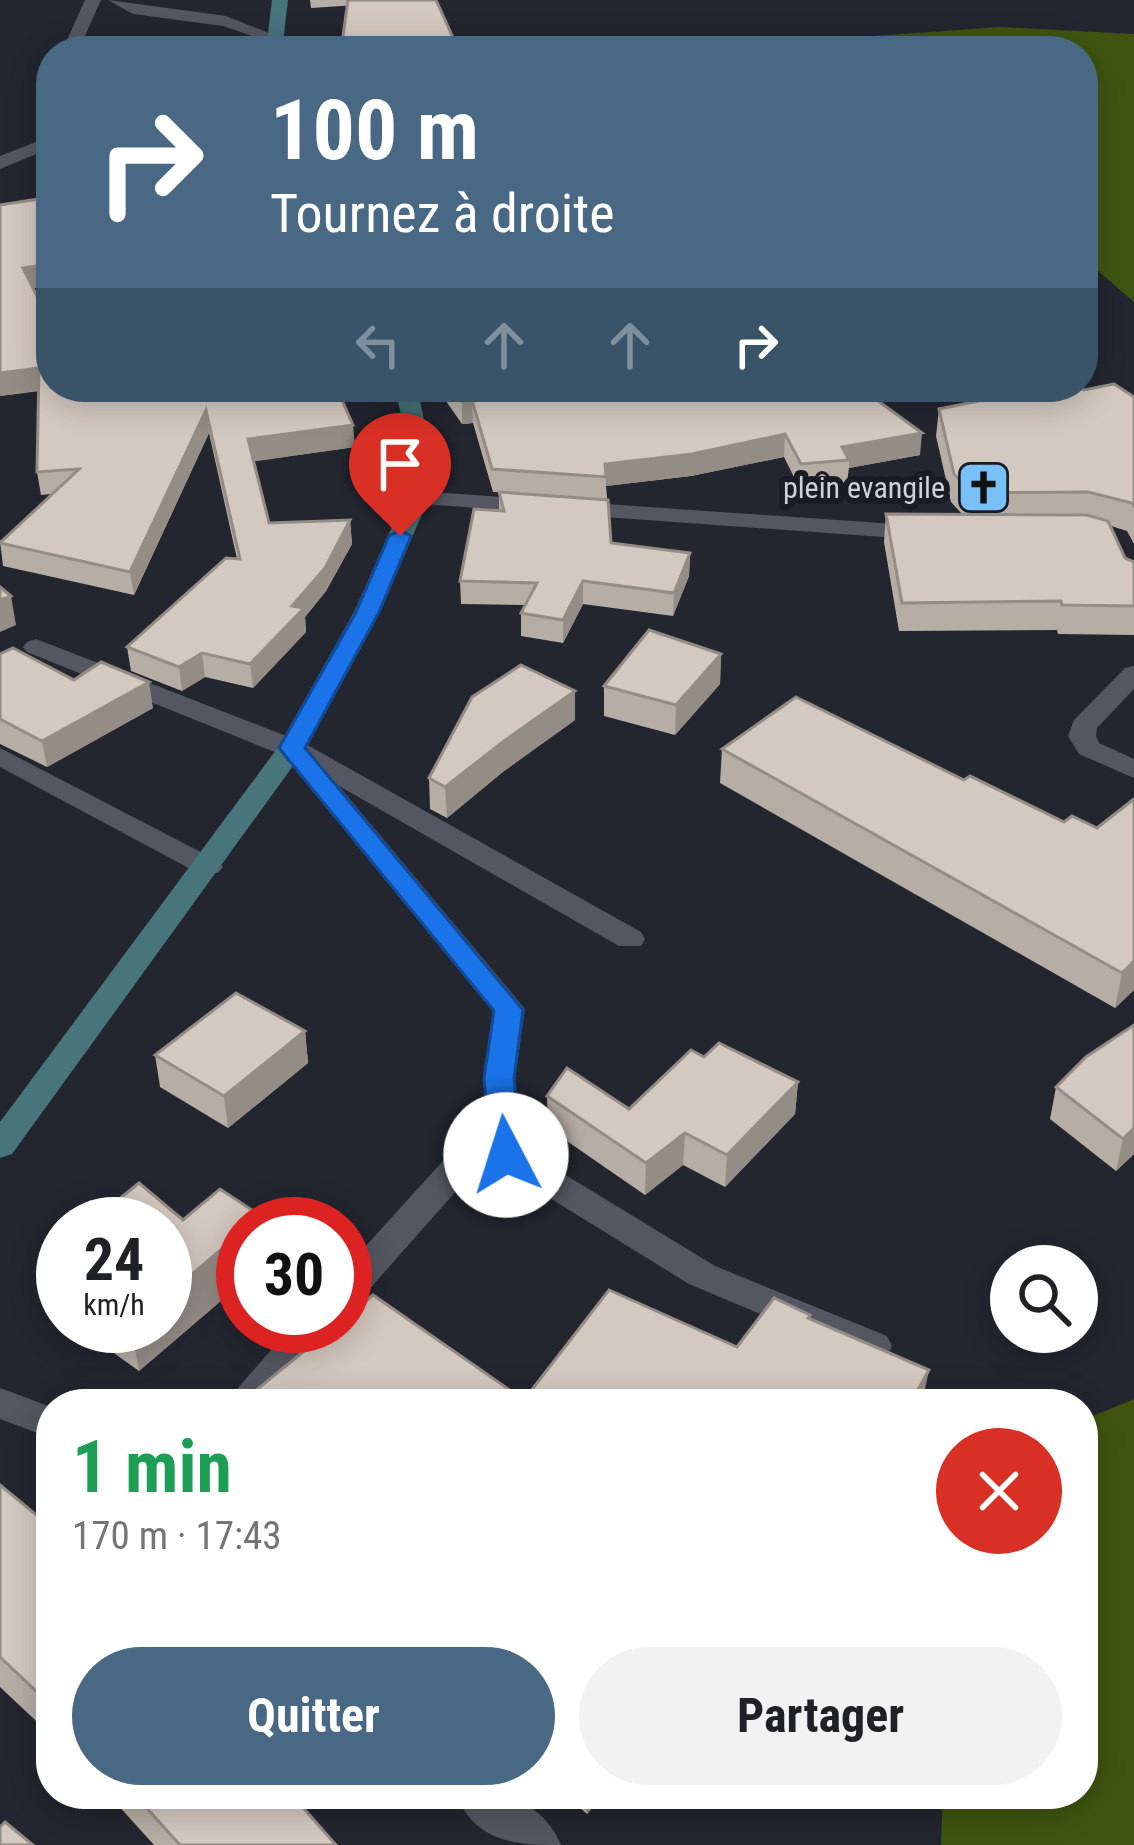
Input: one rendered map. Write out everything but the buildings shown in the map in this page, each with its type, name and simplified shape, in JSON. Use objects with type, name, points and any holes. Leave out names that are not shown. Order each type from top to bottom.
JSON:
[{"type":"main road","points":[[276,36],[280,0]]},
{"type":"main road","points":[[0,1146],[292,748],[367,612],[417,498],[418,448],[409,402]]},
{"type":"street","points":[[77,36],[93,0]]},
{"type":"street","points":[[116,0],[139,11],[226,21],[257,36]]},
{"type":"street","points":[[0,163],[36,147]]},
{"type":"street","points":[[417,498],[946,532]]},
{"type":"street","points":[[36,647],[292,748],[630,939]]},
{"type":"street","points":[[1134,674],[1084,726],[1082,736],[1089,748],[1134,770]]},
{"type":"street","points":[[292,748],[509,1010],[499,1078],[506,1155]]},
{"type":"street","points":[[0,756],[208,867]]},
{"type":"street","points":[[372,1262],[463,1161],[506,1155],[703,1275],[874,1346]]},
{"type":"street","points":[[257,1389],[290,1353]]},
{"type":"street","points":[[0,1403],[36,1417]]},
{"type":"street","points":[[495,1809],[539,1845]]},
{"type":"green space","points":[[1000,27],[1134,34],[1134,302],[1098,271],[1098,36],[874,36]]},
{"type":"green space","points":[[1134,1399],[1134,1845],[941,1845],[942,1809],[1098,1809],[1098,1414]]},
{"type":"place","name":"plein evangile","points":[[984,487]]},
{"type":"route","points":[[400,536],[367,612],[292,748],[509,1010],[499,1078],[506,1155]]}]
